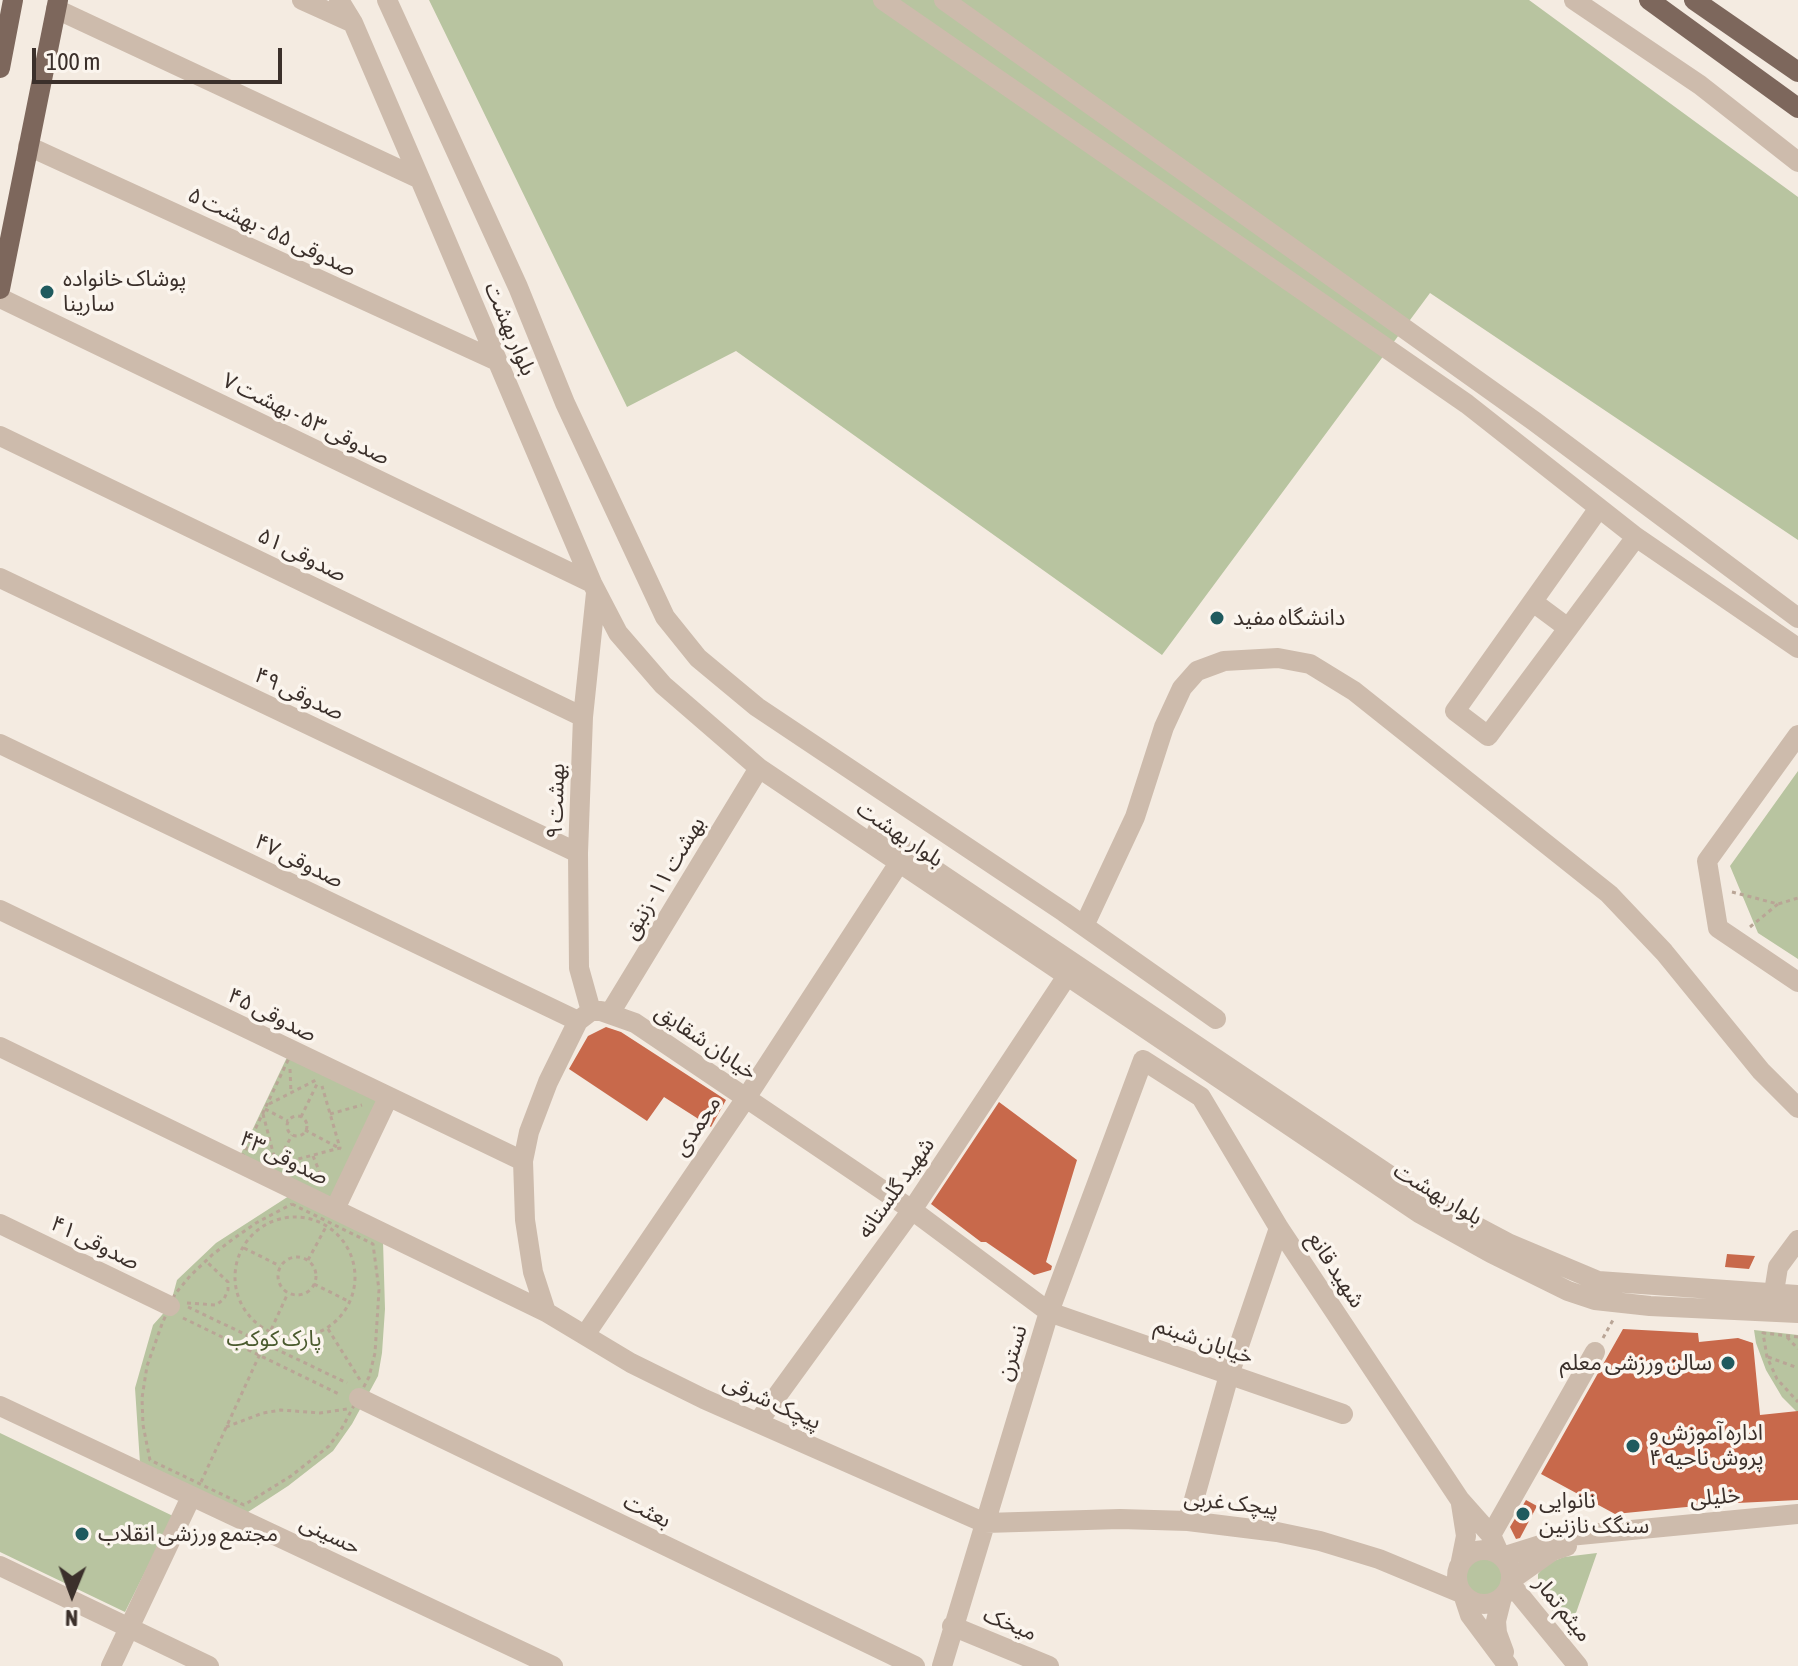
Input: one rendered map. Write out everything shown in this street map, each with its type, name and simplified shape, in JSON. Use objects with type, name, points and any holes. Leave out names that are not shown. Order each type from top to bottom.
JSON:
[{"type":"main road","points":[[0,68],[13,0]]},
{"type":"main road","points":[[1649,0],[1798,108]]},
{"type":"main road","points":[[1698,2],[1798,72]]},
{"type":"main road","points":[[0,289],[57,4]]},
{"type":"street","points":[[302,0],[353,23]]},
{"type":"street","name":"بلوار بهشت","points":[[339,0],[353,23],[594,588],[618,633],[663,685],[759,768],[1419,1213],[1491,1253],[1568,1291],[1595,1300],[1650,1306],[1798,1313]]},
{"type":"street","name":"بلوار بهشت","points":[[354,0],[603,580],[630,626],[668,672],[715,716],[768,757],[1425,1199],[1510,1244],[1598,1281],[1798,1295]]},
{"type":"street","points":[[387,0],[518,287],[565,403],[665,617],[698,658],[757,707],[1084,926],[1216,1019]]},
{"type":"street","points":[[883,0],[1467,404],[1636,537],[1798,648]]},
{"type":"street","points":[[944,0],[1534,421],[1796,616],[1780,636]]},
{"type":"street","points":[[1574,0],[1700,85],[1798,162]]},
{"type":"street","points":[[57,4],[420,179]]},
{"type":"street","name":"صدوقی ۵۵ - بهشت ۵","points":[[28,146],[497,361]]},
{"type":"street","name":"صدوقی ۵۳ - بهشت ۷","points":[[0,298],[594,588]]},
{"type":"street","name":"صدوقی ۵۱","points":[[0,436],[583,717]]},
{"type":"street","points":[[1599,508],[1455,711],[1488,736],[1636,537]]},
{"type":"street","name":"صدوقی ۴۹","points":[[0,578],[578,853]]},
{"type":"street","name":"بهشت ۹","points":[[593,1015],[579,968],[578,853],[583,717],[594,588]]},
{"type":"street","points":[[1533,602],[1568,628]]},
{"type":"street","points":[[1084,926],[1135,817],[1164,727],[1182,688],[1197,671],[1224,661],[1278,658],[1310,664],[1354,691],[1609,894],[1664,952],[1761,1071],[1798,1108]]},
{"type":"street","points":[[1798,735],[1707,861],[1718,928],[1798,982]]},
{"type":"street","name":"صدوقی ۴۷","points":[[0,744],[593,1015]]},
{"type":"street","name":"بهشت ۱۱ - زنبق","points":[[593,1015],[759,768]]},
{"type":"street","name":"محمدی","points":[[585,1335],[746,1098],[899,863]]},
{"type":"street","name":"صدوقی ۴۵","points":[[0,910],[323,1072],[523,1161]]},
{"type":"street","name":"شهید گلستانه","points":[[758,1422],[912,1210],[1067,976]]},
{"type":"street","points":[[546,1312],[538,1292],[525,1220],[523,1161],[538,1107],[593,1015]]},
{"type":"street","name":"خیابان شقایق","points":[[593,1015],[635,1023],[912,1210],[1049,1312]]},
{"type":"street","points":[[1124,1016],[1143,1060],[1201,1097],[1241,1093]]},
{"type":"street","name":"صدوقی ۴۳","points":[[0,1047],[273,1172],[330,1219],[546,1312]]},
{"type":"street","name":"نسترن","points":[[942,1666],[1049,1312],[1143,1060]]},
{"type":"street","name":"شهید قانع","points":[[1201,1097],[1279,1228],[1460,1500],[1491,1535],[1501,1556]]},
{"type":"street","points":[[330,1219],[385,1099]]},
{"type":"street","name":"صدوقی ۴۱","points":[[0,1224],[176,1306]]},
{"type":"street","points":[[1188,1521],[1229,1375],[1279,1228]]},
{"type":"street","points":[[1774,1292],[1778,1267],[1798,1240]]},
{"type":"street","name":"پیچک شرقی","points":[[546,1312],[631,1363],[985,1523]]},
{"type":"street","name":"خیابان شبنم","points":[[1049,1312],[1343,1414]]},
{"type":"street","points":[[1491,1535],[1595,1352]]},
{"type":"street","name":"بعثت","points":[[349,1392],[915,1666]]},
{"type":"street","name":"حسینی","points":[[0,1406],[195,1490],[553,1666]]},
{"type":"street","points":[[111,1666],[195,1490]]},
{"type":"street","points":[[1460,1500],[1466,1536],[1460,1581],[1470,1615],[1510,1666]]},
{"type":"street","name":"خلیلی","points":[[1637,1529],[1798,1514]]},
{"type":"street","name":"پیچک غربی","points":[[985,1523],[1120,1519],[1188,1521],[1277,1532],[1320,1541],[1379,1559],[1431,1580],[1460,1581]]},
{"type":"street","points":[[1460,1581],[1476,1603],[1485,1604],[1552,1551],[1637,1529]]},
{"type":"street","points":[[1501,1556],[1569,1536],[1637,1529]]},
{"type":"street","points":[[1460,1581],[1468,1555],[1484,1550],[1501,1556],[1509,1567],[1507,1587],[1496,1621],[1500,1646],[1510,1666]]},
{"type":"street","points":[[0,1566],[209,1666]]},
{"type":"street","name":"میثم تمار","points":[[1507,1587],[1578,1666]]},
{"type":"street","name":"میخک","points":[[952,1626],[1049,1666]]},
{"type":"path","points":[[1710,880],[1735,894],[1778,904]]},
{"type":"path","points":[[1745,946],[1750,928],[1778,904],[1798,898]]},
{"type":"path","points":[[290,1056],[385,1099],[333,1203],[241,1159],[290,1056]]},
{"type":"path","points":[[265,1109],[323,1072]]},
{"type":"path","points":[[323,1072],[340,1148]]},
{"type":"path","points":[[301,1117],[323,1072]]},
{"type":"path","points":[[330,1114],[385,1099]]},
{"type":"path","points":[[265,1109],[273,1172]]},
{"type":"path","points":[[265,1109],[288,1121]]},
{"type":"path","points":[[292,1117],[301,1117],[307,1124],[301,1135],[292,1134],[288,1121],[292,1117]]},
{"type":"path","points":[[305,1130],[357,1157]]},
{"type":"path","points":[[273,1172],[292,1134]]},
{"type":"path","points":[[273,1172],[340,1148]]},
{"type":"path","points":[[292,1204],[330,1219],[373,1244],[375,1252],[379,1290],[375,1353],[369,1377],[349,1392],[329,1446],[291,1476],[244,1505],[195,1490],[150,1460],[143,1425],[142,1398],[147,1366],[176,1306],[206,1261],[256,1223],[292,1204]]},
{"type":"path","points":[[289,1217],[330,1219],[354,1261],[356,1282],[351,1303],[339,1320],[303,1337],[270,1333],[251,1319],[240,1303],[235,1285],[235,1266],[243,1248],[253,1233],[269,1222],[289,1217]]},
{"type":"path","points":[[308,1260],[330,1219]]},
{"type":"path","points":[[243,1248],[280,1266]]},
{"type":"path","points":[[293,1257],[308,1260],[315,1269],[314,1284],[300,1295],[288,1293],[279,1284],[280,1266],[293,1257]]},
{"type":"path","points":[[176,1306],[216,1305],[224,1299],[228,1282],[206,1261]]},
{"type":"path","points":[[314,1284],[351,1303]]},
{"type":"path","points":[[195,1490],[288,1293]]},
{"type":"path","points":[[176,1306],[265,1344],[349,1392]]},
{"type":"path","points":[[176,1306],[260,1356],[349,1392],[362,1386],[327,1328]]},
{"type":"path","points":[[1798,1337],[1763,1333],[1767,1357],[1777,1379],[1798,1402]]},
{"type":"path","points":[[1786,1336],[1798,1349]]},
{"type":"path","points":[[1767,1357],[1798,1368]]},
{"type":"path","points":[[226,1427],[263,1413],[281,1410],[340,1411],[351,1407],[349,1392]]},
{"type":"green space","points":[[429,0],[1529,0],[1798,197],[1798,540],[1430,293],[1162,655],[736,351],[627,407]]},
{"type":"green space","points":[[1798,771],[1798,959],[1758,933],[1730,866]]},
{"type":"green space","points":[[289,1053],[384,1099],[333,1205],[238,1160]]},
{"type":"green space","name":"پارک کوکب","points":[[289,1196],[383,1241],[385,1309],[382,1353],[378,1376],[352,1424],[333,1451],[245,1514],[140,1463],[135,1388],[153,1325],[170,1306],[177,1280],[216,1243]]},
{"type":"green space","points":[[1754,1330],[1798,1335],[1798,1413],[1782,1397],[1766,1370]]},
{"type":"green space","name":"مجتمع ورزشی انقلاب","points":[[0,1433],[173,1516],[125,1612],[0,1552]]},
{"type":"green space","points":[[1597,1553],[1570,1630],[1542,1599],[1538,1574],[1546,1564],[1564,1557]]},
{"type":"green space","points":[[1483,1558],[1497,1563],[1502,1577],[1497,1591],[1483,1596],[1469,1591],[1464,1577],[1469,1563]]},
{"type":"building","points":[[606,1027],[621,1032],[726,1100],[711,1127],[664,1097],[647,1121],[569,1069],[588,1036]]},
{"type":"building","points":[[999,1102],[1077,1160],[1046,1262],[1052,1266],[1051,1270],[1034,1275],[986,1242],[981,1242],[931,1204]]},
{"type":"building","points":[[1727,1254],[1755,1256],[1749,1269],[1725,1267]]},
{"type":"building","name":"اداره آموزش و پروش ناحیه ۴","points":[[1623,1329],[1698,1333],[1699,1342],[1738,1338],[1753,1343],[1760,1415],[1798,1411],[1798,1500],[1615,1514],[1541,1474]]},
{"type":"building","name":"نانوایی سنگک نازنین","points":[[1526,1500],[1537,1506],[1520,1538],[1516,1539],[1510,1527]]},
{"type":"place","name":"پوشاک خانواده سارینا","points":[[47,292]]},
{"type":"place","name":"دانشگاه مفید","points":[[1217,618]]},
{"type":"place","name":"سالن ورزشی معلم","points":[[1728,1363]]},
{"type":"place","name":"اداره آموزش و پروش ناحیه ۴","points":[[1633,1446]]},
{"type":"place","name":"نانوایی سنگک نازنین","points":[[1523,1514]]},
{"type":"place","name":"مجتمع ورزشی انقلاب","points":[[82,1534]]}]
